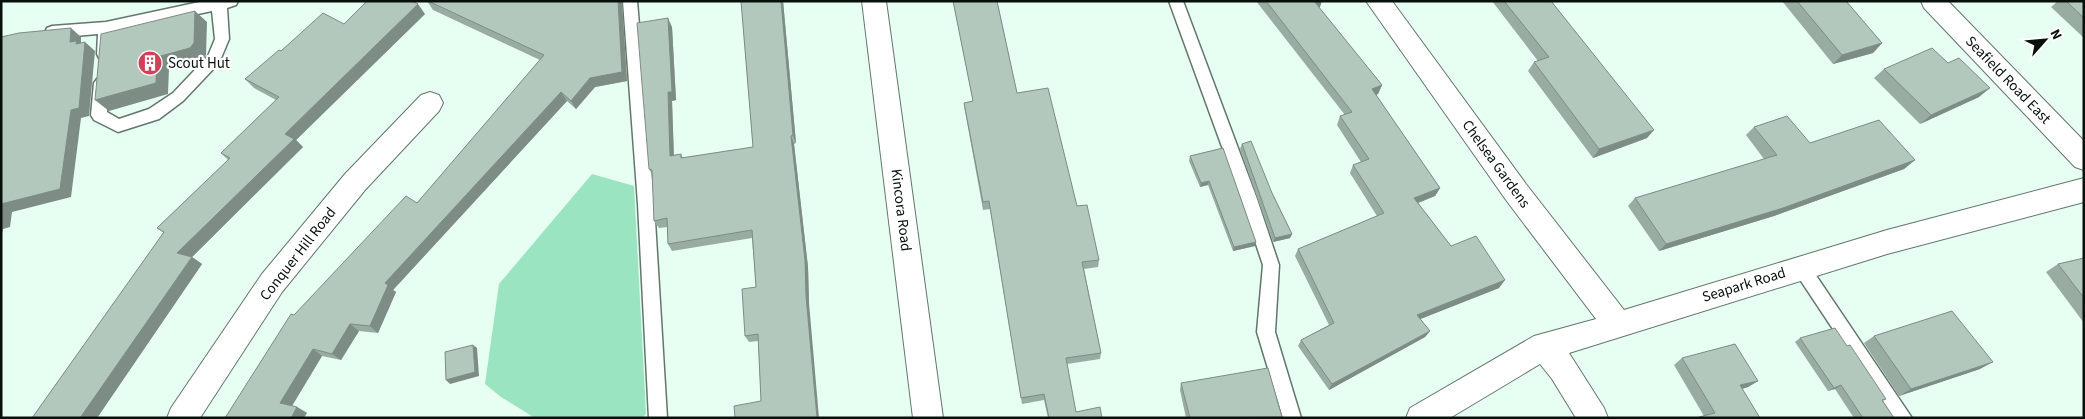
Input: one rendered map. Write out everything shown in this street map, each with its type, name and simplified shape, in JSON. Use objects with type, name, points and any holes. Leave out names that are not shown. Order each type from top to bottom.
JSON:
[{"type":"street","name":"Kincora Road","points":[[874,1],[928,418]]},
{"type":"street","name":"Chelsea Gardens","points":[[1378,1],[1516,192],[1617,324]]},
{"type":"street","name":"Seafield Road East","points":[[1933,1],[2084,159]]},
{"type":"street","name":"Conquer Hill Road","points":[[182,418],[272,283],[355,182],[430,103]]},
{"type":"street","name":"Seapark Road","points":[[1421,418],[1544,346],[1580,337],[1801,267],[2084,190]]},
{"type":"street","points":[[1544,346],[1563,369],[1593,418]]},
{"type":"lane","points":[[630,1],[646,204],[658,418]]},
{"type":"lane","points":[[1176,1],[1249,199],[1271,265],[1266,332],[1292,418]]},
{"type":"lane","points":[[40,33],[106,28],[225,3],[222,39],[214,59],[178,96],[154,114],[118,126],[99,115],[106,28]]},
{"type":"lane","points":[[1801,267],[1903,418]]},
{"type":"green space","points":[[592,174],[634,186],[646,414],[642,418],[535,418],[501,397],[485,384],[499,284]]},
{"type":"building","points":[[367,1],[412,1],[418,4],[285,134],[294,139],[177,253],[192,257],[80,418],[32,418],[164,232],[157,228],[230,158],[221,153],[279,97],[245,79],[279,50],[281,51],[323,13],[344,24]]},
{"type":"building","points":[[428,1],[618,1],[622,72],[590,78],[571,101],[561,92],[385,283],[388,285],[370,326],[350,324],[332,354],[313,349],[280,403],[297,407],[291,418],[225,418],[291,314],[294,315],[406,196],[417,203],[544,55]]},
{"type":"building","points":[[741,1],[781,1],[793,135],[791,136],[805,260],[806,296],[817,418],[735,418],[734,406],[761,401],[758,334],[745,336],[742,289],[756,287],[752,230],[668,244],[667,218],[654,221],[652,170],[649,169],[637,23],[668,18],[672,92],[668,92],[670,156],[681,154],[681,158],[753,147]]},
{"type":"building","points":[[953,1],[997,1],[1017,93],[1048,88],[1077,206],[1087,205],[1099,260],[1082,262],[1101,353],[1066,358],[1076,412],[1100,407],[1102,418],[1049,418],[1044,394],[1021,398],[989,201],[983,202],[964,103],[973,101]]},
{"type":"building","points":[[1266,1],[1314,1],[1382,85],[1372,89],[1440,188],[1414,198],[1451,246],[1476,236],[1505,280],[1417,315],[1430,331],[1332,384],[1301,340],[1334,323],[1298,249],[1384,213],[1353,165],[1369,159],[1340,116],[1352,112]]},
{"type":"building","points":[[1504,1],[1551,1],[1654,130],[1599,149],[1534,62],[1549,57]]},
{"type":"building","points":[[1797,1],[1846,1],[1882,43],[1842,55]]},
{"type":"building","points":[[2066,1],[2084,1],[2084,18]]},
{"type":"building","points":[[195,11],[194,43],[190,48],[157,57],[156,83],[95,100],[101,34]]},
{"type":"building","points":[[71,28],[70,42],[77,41],[76,44],[85,42],[79,108],[71,110],[60,189],[1,204],[1,37],[19,33]]},
{"type":"building","points":[[1932,48],[1948,63],[1959,58],[1990,88],[1931,115],[1884,69]]},
{"type":"building","points":[[1787,116],[1810,143],[1879,120],[1915,160],[1783,208],[1666,244],[1635,198],[1777,155],[1754,127]]},
{"type":"building","points":[[1251,141],[1272,193],[1292,234],[1275,238],[1242,144]]},
{"type":"building","points":[[1223,148],[1256,242],[1234,247],[1209,181],[1201,183],[1190,156]]},
{"type":"building","points":[[2084,258],[2084,298],[2058,264]]},
{"type":"building","points":[[1952,311],[1993,362],[1911,389],[1874,336]]},
{"type":"building","points":[[1835,328],[1847,346],[1850,345],[1886,399],[1882,400],[1894,418],[1863,418],[1841,385],[1834,388],[1800,338]]},
{"type":"building","points":[[1735,344],[1758,381],[1740,385],[1760,418],[1699,418],[1715,413],[1682,358]]},
{"type":"building","points":[[473,345],[475,372],[446,380],[445,352]]},
{"type":"building","points":[[1268,368],[1282,417],[1190,418],[1181,383]]},
{"type":"place","name":"Scout Hut","points":[[150,63]]}]
